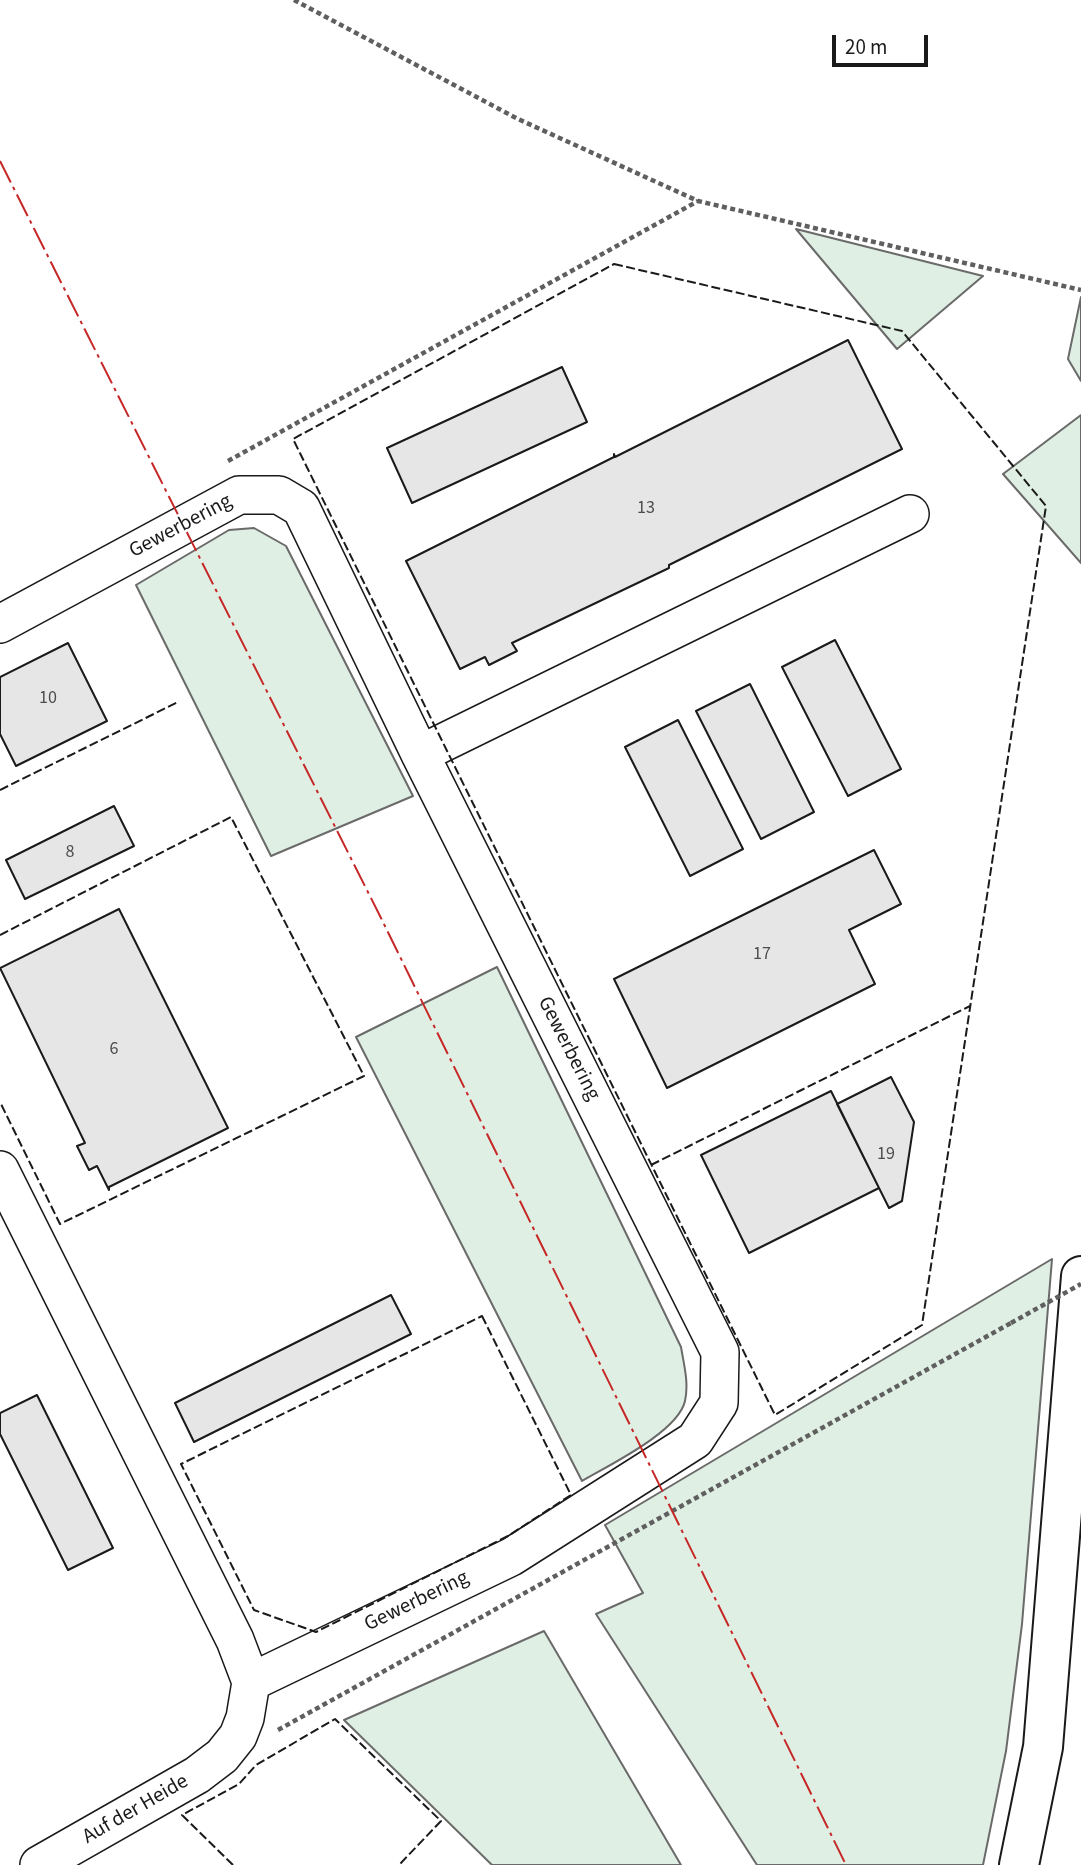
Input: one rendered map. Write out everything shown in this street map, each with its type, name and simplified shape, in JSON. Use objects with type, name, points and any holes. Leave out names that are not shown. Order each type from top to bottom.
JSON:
[{"type":"main road","points":[[1019,1865],[1043,1747],[1081,1276]]},
{"type":"street","name":"Gewerbering","points":[[0,624],[239,495],[279,495],[301,508],[420,754],[720,1352],[719,1403],[695,1440],[511,1557],[251,1682]]},
{"type":"street","points":[[420,754],[910,514]]},
{"type":"street","points":[[0,1170],[235,1640],[251,1682]]},
{"type":"street","name":"Auf der Heide","points":[[39,1865],[197,1775],[222,1756],[237,1737],[245,1718],[251,1682]]},
{"type":"path","points":[[294,0],[519,119],[698,201],[1081,289]]},
{"type":"path","points":[[220,465],[698,201]]},
{"type":"path","points":[[270,1734],[1081,1284]]},
{"type":"green space","points":[[796,229],[983,276],[897,349]]},
{"type":"green space","points":[[1081,297],[1081,381],[1068,359]]},
{"type":"green space","points":[[1081,415],[1081,563],[1003,474]]},
{"type":"green space","points":[[254,528],[286,546],[413,796],[271,856],[136,585],[229,530]]},
{"type":"green space","points":[[497,967],[681,1347],[685,1367],[685,1401],[680,1413],[641,1447],[582,1481],[356,1037]]},
{"type":"green space","points":[[1052,1259],[1022,1624],[1006,1751],[983,1865],[757,1865],[596,1614],[643,1593],[605,1525]]},
{"type":"green space","points":[[544,1631],[681,1865],[492,1865],[344,1720]]},
{"type":"building","points":[[848,340],[902,449],[669,565],[669,568],[512,643],[517,651],[489,665],[485,657],[460,669],[406,561],[614,457],[614,454],[615,457]]},
{"type":"building","points":[[562,367],[587,422],[412,503],[387,448]]},
{"type":"building","points":[[835,640],[901,769],[848,796],[782,667]]},
{"type":"building","points":[[68,643],[107,721],[16,766],[0,734],[0,677]]},
{"type":"building","points":[[750,684],[814,812],[761,839],[696,711]]},
{"type":"building","points":[[678,720],[743,849],[690,876],[625,747]]},
{"type":"building","points":[[114,806],[134,846],[25,899],[6,860]]},
{"type":"building","points":[[874,850],[901,904],[849,930],[875,984],[667,1088],[614,979]]},
{"type":"building","points":[[119,909],[228,1128],[109,1187],[109,1190],[97,1166],[89,1170],[77,1146],[85,1143],[0,968]]},
{"type":"building","points":[[891,1077],[914,1122],[902,1201],[889,1208],[837,1104]]},
{"type":"building","points":[[831,1091],[879,1188],[749,1253],[701,1155]]},
{"type":"building","points":[[391,1295],[411,1334],[194,1442],[175,1403]]},
{"type":"building","points":[[37,1395],[113,1548],[68,1570],[0,1434],[0,1413]]},
{"type":"fence","points":[[614,264],[902,331],[1046,506],[922,1325],[775,1415],[293,439],[614,264]]},
{"type":"fence","points":[[0,790],[178,702]]},
{"type":"fence","points":[[0,935],[231,817],[364,1076],[60,1224],[0,1102]]},
{"type":"fence","points":[[651,1165],[970,1006]]},
{"type":"fence","points":[[482,1316],[571,1495],[508,1536],[316,1632],[254,1610],[181,1464],[482,1316]]},
{"type":"fence","points":[[233,1865],[182,1815],[239,1784],[256,1765],[335,1719],[441,1821],[399,1865]]},
{"type":"power","points":[[0,161],[380,916],[846,1865]]}]
